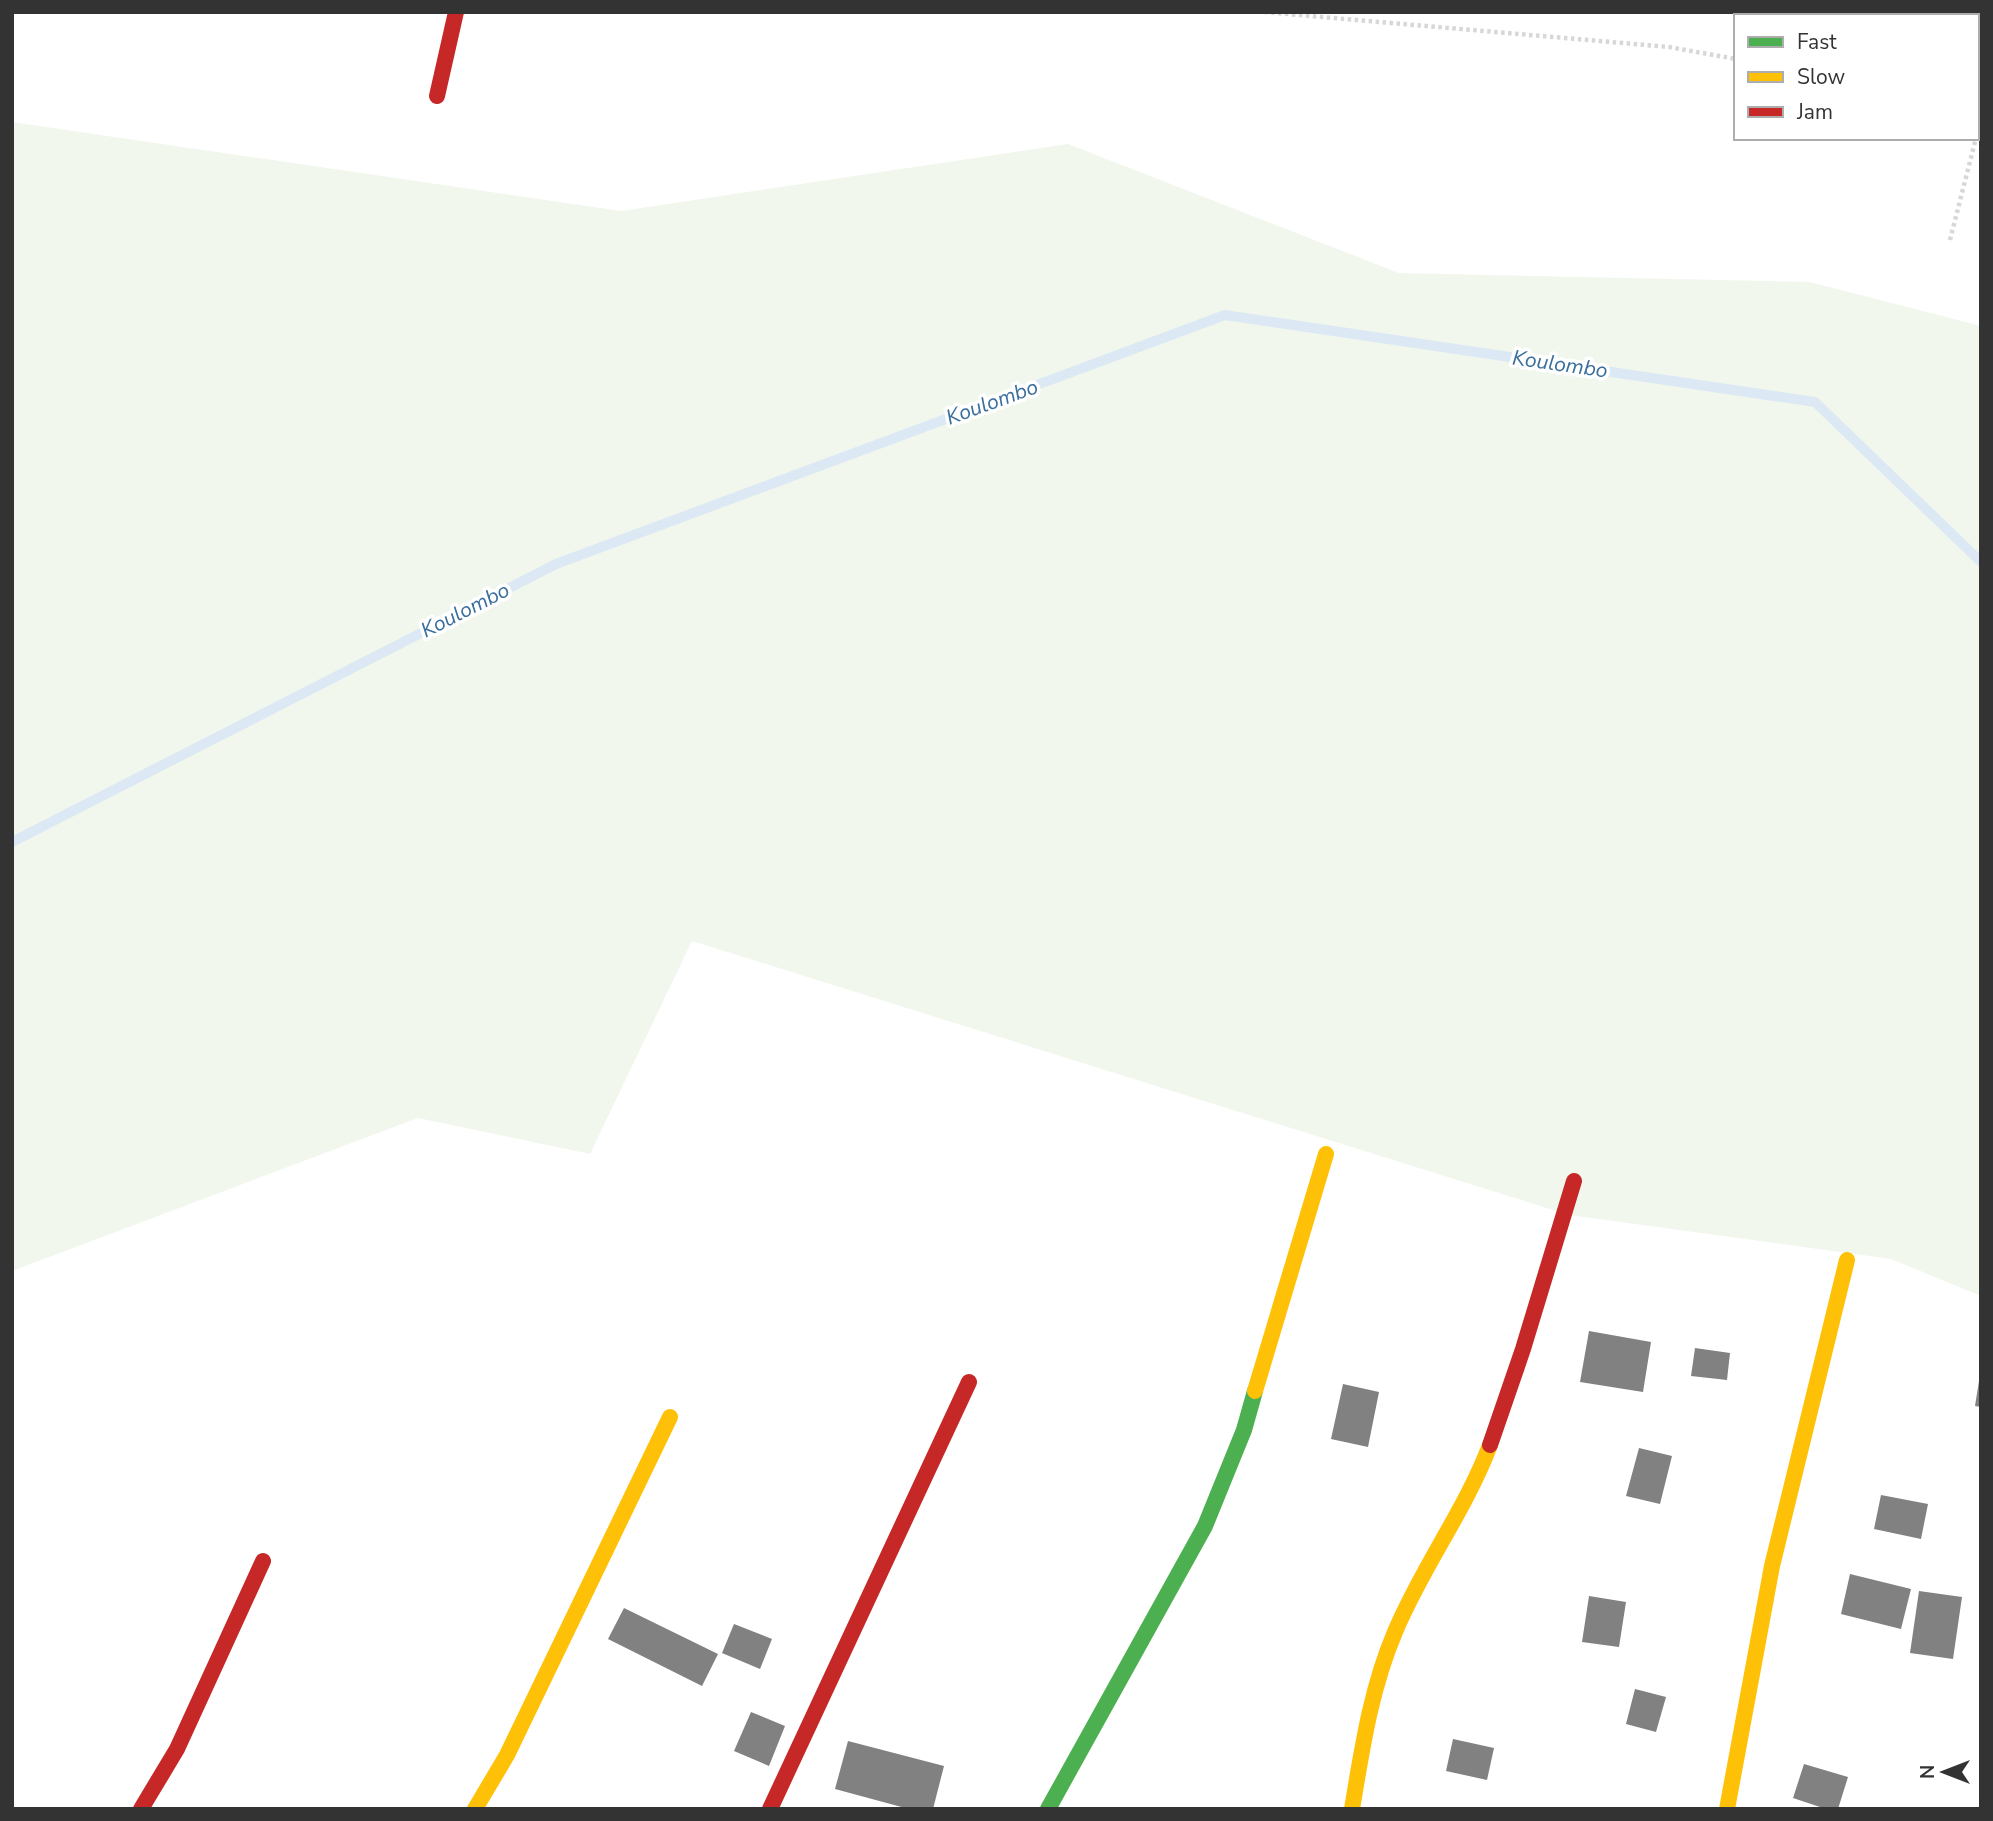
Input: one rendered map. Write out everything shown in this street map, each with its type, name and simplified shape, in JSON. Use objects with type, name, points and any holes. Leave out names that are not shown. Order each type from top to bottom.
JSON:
[{"type":"street","points":[[437,96],[456,12]]},
{"type":"street","points":[[1048,1809],[1205,1526],[1244,1430],[1326,1154]]},
{"type":"street","points":[[1352,1809],[1365,1732],[1379,1676],[1405,1611],[1463,1509],[1489,1450],[1574,1181]]},
{"type":"street","points":[[1727,1809],[1772,1566],[1847,1260]]},
{"type":"street","points":[[770,1809],[969,1382]]},
{"type":"street","points":[[475,1809],[507,1755],[670,1417]]},
{"type":"street","points":[[141,1809],[177,1749],[263,1561]]},
{"type":"path","points":[[1264,12],[1669,47],[1734,58]]},
{"type":"path","points":[[1950,240],[1975,140]]},
{"type":"shaded area","points":[[12,122],[621,211],[1068,144],[1399,273],[1810,282],[1981,326],[1981,1296],[1891,1259],[1569,1215],[692,941],[590,1154],[418,1118],[12,1271]]},
{"type":"building","points":[[1589,1331],[1651,1342],[1643,1392],[1580,1382]]},
{"type":"building","points":[[1695,1348],[1730,1353],[1727,1380],[1691,1376]]},
{"type":"building","points":[[1981,1381],[1981,1407],[1975,1406]]},
{"type":"building","points":[[1343,1384],[1379,1392],[1368,1447],[1331,1439]]},
{"type":"building","points":[[1639,1448],[1672,1456],[1660,1504],[1626,1496]]},
{"type":"building","points":[[1881,1495],[1928,1504],[1921,1539],[1874,1529]]},
{"type":"building","points":[[1850,1574],[1911,1589],[1901,1629],[1841,1614]]},
{"type":"building","points":[[1919,1591],[1962,1597],[1953,1659],[1910,1653]]},
{"type":"building","points":[[1589,1596],[1626,1602],[1619,1647],[1582,1642]]},
{"type":"building","points":[[624,1608],[718,1654],[702,1686],[608,1639]]},
{"type":"building","points":[[734,1624],[772,1639],[760,1669],[722,1653]]},
{"type":"building","points":[[1635,1689],[1666,1697],[1656,1732],[1626,1724]]},
{"type":"building","points":[[751,1712],[785,1726],[769,1766],[734,1751]]},
{"type":"building","points":[[1453,1739],[1494,1748],[1487,1780],[1446,1771]]},
{"type":"building","points":[[848,1741],[944,1766],[933,1809],[909,1809],[835,1789]]},
{"type":"building","points":[[1804,1764],[1848,1777],[1838,1809],[1826,1809],[1793,1798]]},
{"type":"waterway","name":"Koulombo","points":[[12,842],[556,564],[1225,315],[1815,402],[1981,562]]},
{"type":"traffic: fast","points":[[1048,1809],[1205,1526],[1244,1430],[1255,1391]]},
{"type":"traffic: slow","points":[[1255,1391],[1326,1154]]},
{"type":"traffic: slow","points":[[1727,1809],[1772,1566],[1847,1260]]},
{"type":"traffic: slow","points":[[475,1809],[507,1755],[670,1417]]},
{"type":"traffic: slow","points":[[1352,1809],[1368,1719],[1387,1653],[1406,1608],[1468,1493],[1490,1445]]},
{"type":"traffic: jam","points":[[437,96],[456,12]]},
{"type":"traffic: jam","points":[[1490,1445],[1523,1349],[1574,1181]]},
{"type":"traffic: jam","points":[[770,1809],[969,1382]]},
{"type":"traffic: jam","points":[[141,1809],[177,1749],[263,1561]]}]
